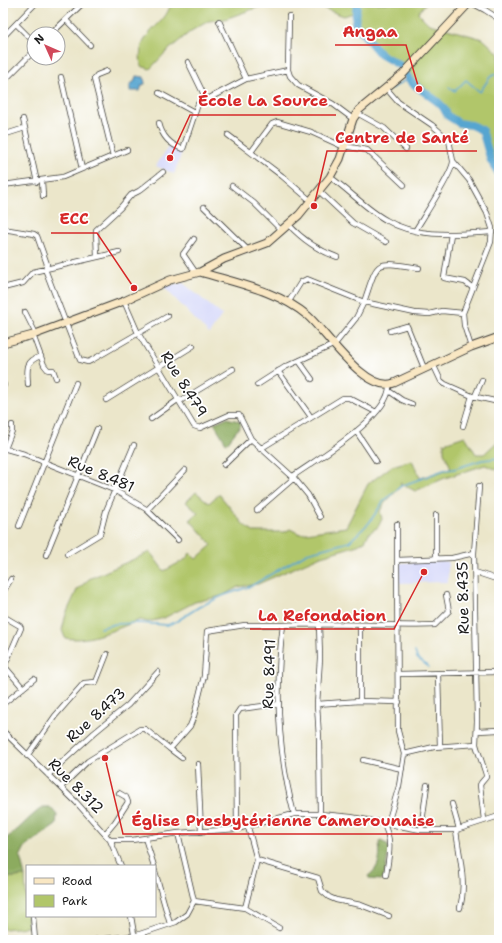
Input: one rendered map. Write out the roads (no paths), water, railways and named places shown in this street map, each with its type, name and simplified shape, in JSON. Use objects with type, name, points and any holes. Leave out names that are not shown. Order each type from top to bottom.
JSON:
[{"type":"street","points":[[3,37],[36,3]]},
{"type":"street","points":[[60,26],[83,3]]},
{"type":"street","points":[[3,343],[35,334],[124,301],[170,280],[198,272],[267,243],[289,225],[330,177],[340,159],[353,119],[357,112],[405,72],[470,3],[488,11],[499,19]]},
{"type":"street","points":[[289,16],[288,70],[290,76],[298,85],[333,104],[353,119]]},
{"type":"street","points":[[66,20],[90,45]]},
{"type":"street","points":[[219,21],[246,79]]},
{"type":"street","points":[[16,24],[26,34]]},
{"type":"street","points":[[3,82],[26,59]]},
{"type":"street","points":[[188,62],[206,99]]},
{"type":"street","points":[[159,123],[162,135],[171,143],[182,149],[184,148],[194,112],[198,104],[246,79],[288,70]]},
{"type":"street","points":[[107,71],[97,74],[94,78],[113,156]]},
{"type":"street","points":[[61,77],[82,169]]},
{"type":"street","points":[[386,88],[398,102],[432,125],[449,140],[454,161],[454,166],[448,177],[415,231]]},
{"type":"street","points":[[159,93],[194,112]]},
{"type":"street","points":[[357,112],[384,128],[406,150]]},
{"type":"street","points":[[23,119],[37,182]]},
{"type":"street","points":[[251,152],[272,124],[277,122],[311,132],[344,147],[367,150],[404,185]]},
{"type":"street","points":[[3,135],[25,128]]},
{"type":"street","points":[[228,135],[311,201]]},
{"type":"street","points":[[3,185],[37,182],[63,177],[127,150]]},
{"type":"street","points":[[454,161],[469,180],[487,213],[492,232],[491,242],[463,313],[464,325],[471,347]]},
{"type":"street","points":[[97,256],[96,230],[120,208],[131,195],[139,191],[163,172]]},
{"type":"street","points":[[330,177],[386,221],[415,231],[451,234],[492,232]]},
{"type":"street","points":[[42,181],[43,196]]},
{"type":"street","points":[[232,186],[254,203],[282,231]]},
{"type":"street","points":[[319,191],[353,223],[386,242]]},
{"type":"street","points":[[204,207],[248,251]]},
{"type":"street","points":[[289,225],[299,236],[316,248],[337,257]]},
{"type":"street","points":[[3,229],[34,234],[37,236],[47,264],[45,270],[80,360],[88,362],[168,316]]},
{"type":"street","points":[[451,234],[444,278],[465,282],[473,288]]},
{"type":"street","points":[[194,239],[183,254],[198,272],[266,293],[288,303],[308,316],[332,346],[373,380],[389,388],[402,400],[412,404]]},
{"type":"street","points":[[3,288],[23,283],[33,272],[119,252]]},
{"type":"street","points":[[257,385],[278,371],[332,346],[340,340],[356,318],[364,302],[375,269],[381,264],[419,268]]},
{"type":"street","points":[[288,303],[301,282],[306,279],[364,302],[424,314],[438,311],[463,313]]},
{"type":"street","name":"Rue 8.479","points":[[124,301],[138,333],[197,428],[229,415],[237,415],[240,417],[251,439],[260,449],[294,477],[308,494],[320,517]]},
{"type":"street","points":[[25,312],[35,334],[46,368],[53,370],[56,378]]},
{"type":"street","points":[[390,331],[407,326],[424,368]]},
{"type":"street","points":[[257,510],[294,477],[356,431],[376,412],[389,388],[424,368],[471,347],[499,337]]},
{"type":"street","points":[[106,400],[193,346]]},
{"type":"street","points":[[28,384],[29,362],[32,358],[41,356]]},
{"type":"street","points":[[299,361],[312,379]]},
{"type":"street","points":[[433,364],[441,381],[445,384],[473,396],[499,402]]},
{"type":"street","points":[[151,418],[233,369]]},
{"type":"street","points":[[278,371],[310,417]]},
{"type":"street","points":[[463,426],[473,396],[482,380]]},
{"type":"street","points":[[19,526],[76,382]]},
{"type":"street","points":[[260,449],[310,417],[346,398],[376,412]]},
{"type":"street","points":[[4,448],[12,431],[12,425]]},
{"type":"street","points":[[46,555],[97,429]]},
{"type":"street","points":[[356,431],[376,461]]},
{"type":"street","points":[[224,465],[251,439]]},
{"type":"street","points":[[67,554],[100,534],[106,511],[114,490],[134,445]]},
{"type":"street","name":"Rue 8.481","points":[[4,448],[114,490],[147,510],[178,540]]},
{"type":"street","points":[[147,510],[185,470]]},
{"type":"street","points":[[474,553],[479,486]]},
{"type":"street","points":[[436,515],[436,559]]},
{"type":"street","points":[[386,875],[390,842],[386,823],[402,769],[404,754],[398,731],[397,524]]},
{"type":"street","name":"Rue 8.435","points":[[397,560],[436,559],[474,553],[476,744],[481,763],[486,773],[486,777],[480,785],[484,820]]},
{"type":"street","points":[[475,572],[499,580]]},
{"type":"street","points":[[3,592],[11,579]]},
{"type":"street","name":"Rue 8.491","points":[[294,814],[284,769],[279,704],[280,652],[283,625],[319,622],[360,625],[435,625],[449,611],[446,595]]},
{"type":"street","points":[[3,616],[21,628],[5,665],[23,688]]},
{"type":"street","points":[[319,622],[320,658],[317,704],[320,738],[320,814]]},
{"type":"street","points":[[170,748],[190,726],[194,716],[204,676],[207,631],[245,625],[283,625]]},
{"type":"street","points":[[360,625],[360,701]]},
{"type":"street","points":[[27,756],[55,716],[84,684],[96,682],[107,654]]},
{"type":"street","name":"Rue 8.473","points":[[48,775],[94,733],[128,705],[158,672]]},
{"type":"street","points":[[398,674],[499,672]]},
{"type":"street","points":[[438,673],[440,747]]},
{"type":"street","points":[[3,704],[34,680]]},
{"type":"street","points":[[317,704],[360,701],[399,702]]},
{"type":"street","points":[[237,829],[236,715],[240,709],[279,704]]},
{"type":"street","points":[[61,787],[88,761],[140,729],[145,729],[182,758]]},
{"type":"street","points":[[477,730],[499,730]]},
{"type":"street","name":"Rue 8.312","points":[[3,731],[27,756],[61,787],[105,834],[110,840],[121,865]]},
{"type":"street","points":[[404,754],[440,747],[476,744]]},
{"type":"street","points":[[363,760],[402,769]]},
{"type":"street","points":[[198,764],[201,832]]},
{"type":"street","points":[[421,830],[427,784]]},
{"type":"street","points":[[105,834],[128,802],[126,797],[119,793]]},
{"type":"street","points":[[452,804],[458,829],[464,882],[463,898],[460,908]]},
{"type":"street","points":[[110,840],[146,838],[178,832],[237,829],[294,814],[320,814],[386,823],[421,830],[458,829],[499,816]]},
{"type":"street","points":[[245,908],[257,860],[248,827]]},
{"type":"street","points":[[94,940],[135,938],[182,919],[194,901],[178,832]]},
{"type":"street","points":[[146,838],[154,865]]},
{"type":"street","points":[[257,860],[318,878],[322,891],[329,897],[336,900],[361,905],[389,916]]},
{"type":"street","points":[[156,875],[170,924]]},
{"type":"street","points":[[194,901],[245,908],[278,928]]},
{"type":"street","points":[[33,917],[35,940]]},
{"type":"street","points":[[131,917],[135,938]]},
{"type":"water","points":[[136,76],[144,77],[145,84],[142,85],[140,91],[130,91],[130,84],[134,82]]},
{"type":"waterway","points":[[357,3],[355,24],[380,54],[401,66],[411,82],[438,102],[448,116],[459,123],[471,125],[482,130],[491,161],[499,174]]},
{"type":"waterway","points":[[449,87],[455,91],[466,80],[480,92],[490,77],[499,72]]},
{"type":"waterway","points":[[391,89],[409,78]]},
{"type":"waterway","points":[[494,334],[499,333]]},
{"type":"waterway","points":[[100,628],[115,624],[138,623],[168,625],[222,596],[251,586],[307,553],[349,542],[369,523],[383,502],[401,486],[444,470],[454,469],[482,460],[499,458]]},
{"type":"waterway","points":[[415,652],[417,658],[429,667]]},
{"type":"place","name":"Angaa","points":[[419,89]]},
{"type":"place","name":"École La Source","points":[[170,158]]},
{"type":"place","name":"Centre de Santé","points":[[314,206]]},
{"type":"place","name":"ECC","points":[[134,288]]},
{"type":"place","name":"La Refondation","points":[[424,572]]},
{"type":"place","name":"Église Presbytérienne Camerounaise","points":[[105,758]]}]
